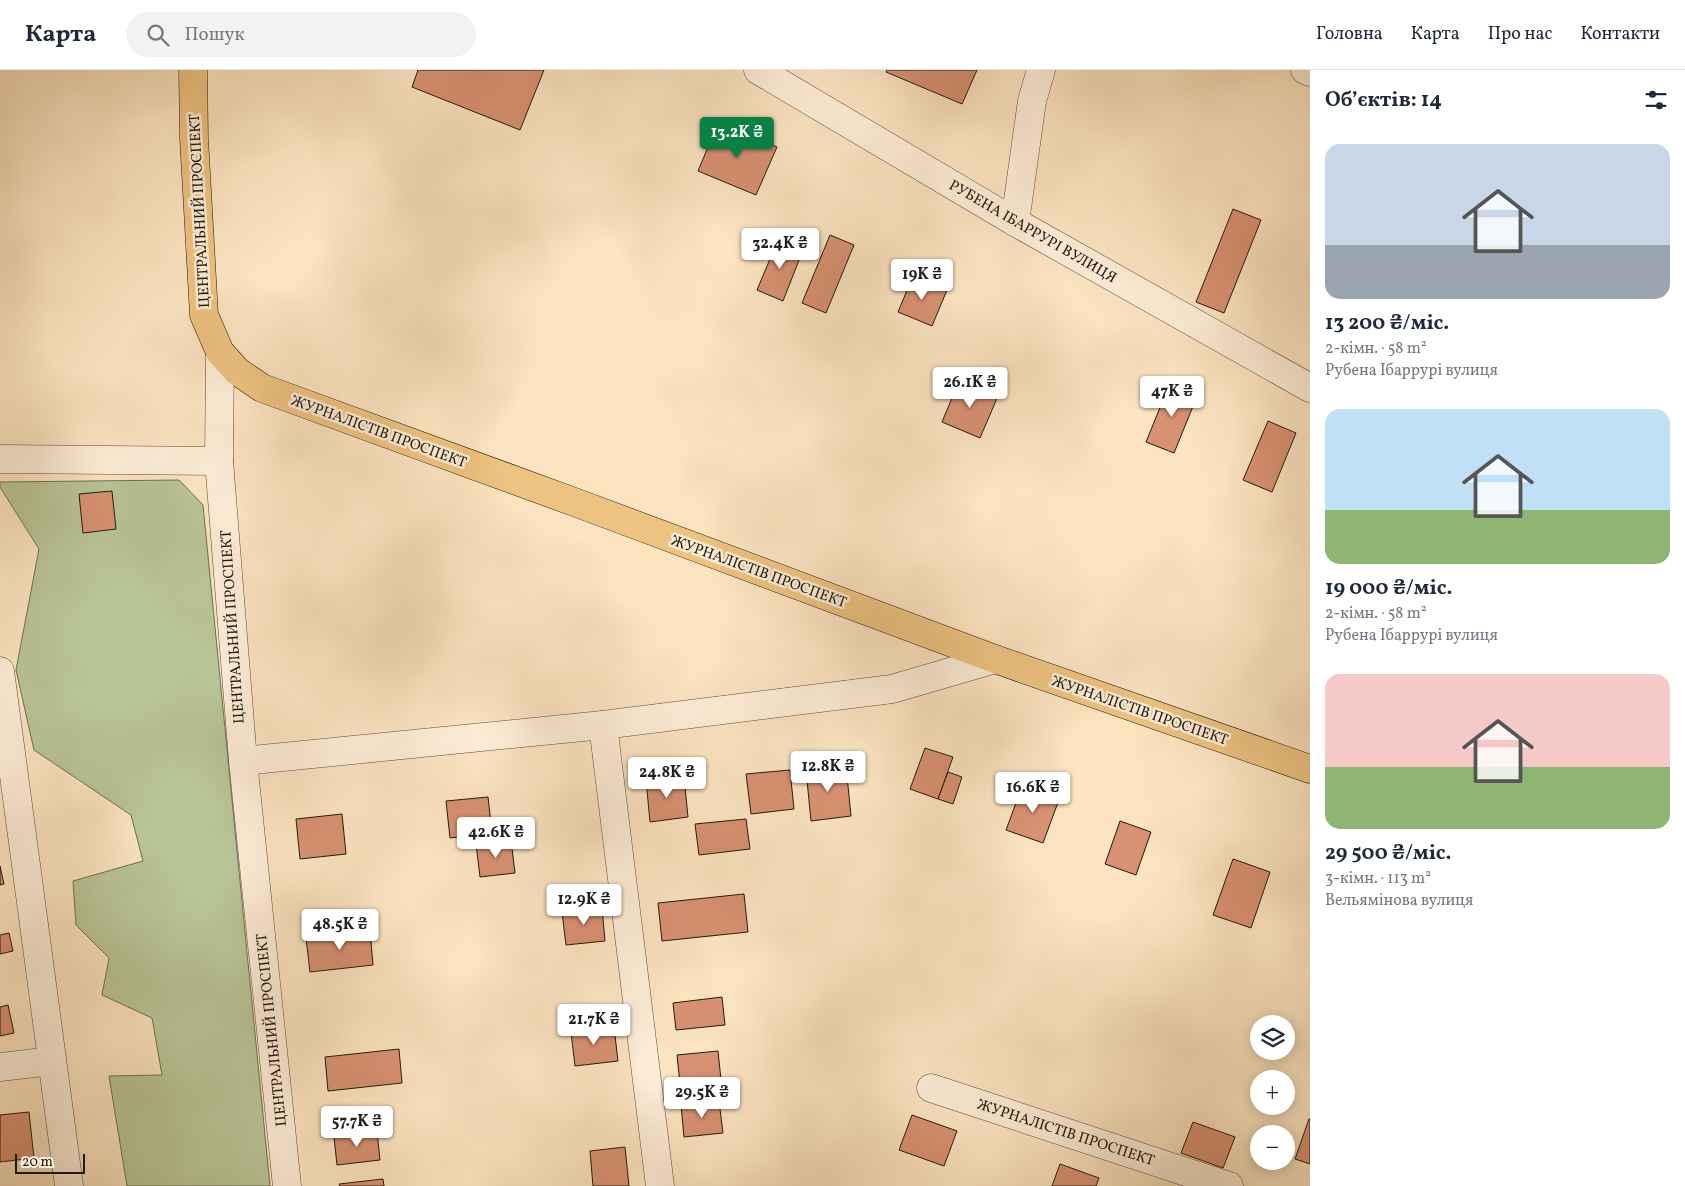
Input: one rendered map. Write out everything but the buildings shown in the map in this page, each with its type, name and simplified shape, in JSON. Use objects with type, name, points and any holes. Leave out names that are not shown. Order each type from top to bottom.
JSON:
[{"type":"main road","name":"ЦЕНТРАЛЬНИЙ ПРОСПЕКТ","points":[[193,70],[194,138],[204,315],[220,352]]},
{"type":"main road","name":"ЖУРНАЛІСТІВ ПРОСПЕКТ","points":[[220,352],[237,371],[262,388],[596,510],[995,660],[1310,770]]},
{"type":"street","name":"РУБЕНА ІБАРРУРІ ВУЛИЦЯ","points":[[758,70],[1015,222],[1310,388]]},
{"type":"street","points":[[1015,222],[1032,101],[1041,70]]},
{"type":"street","points":[[1305,70],[1310,72]]},
{"type":"street","name":"ЦЕНТРАЛЬНИЙ ПРОСПЕКТ","points":[[220,352],[219,461],[243,761],[287,1186]]},
{"type":"street","points":[[0,459],[219,461]]},
{"type":"street","points":[[243,761],[603,725],[892,689],[995,660]]},
{"type":"street","points":[[0,671],[69,1186]]},
{"type":"street","points":[[603,725],[660,1186]]},
{"type":"street","points":[[0,1067],[52,1061]]},
{"type":"street","name":"ЖУРНАЛІСТІВ ПРОСПЕКТ","points":[[931,1088],[1229,1186]]},
{"type":"green space","points":[[179,480],[203,505],[270,1186],[127,1186],[109,1076],[162,1075],[152,1018],[102,995],[109,958],[76,925],[73,881],[143,861],[131,815],[34,750],[16,670],[39,549],[0,487],[0,482]]}]
